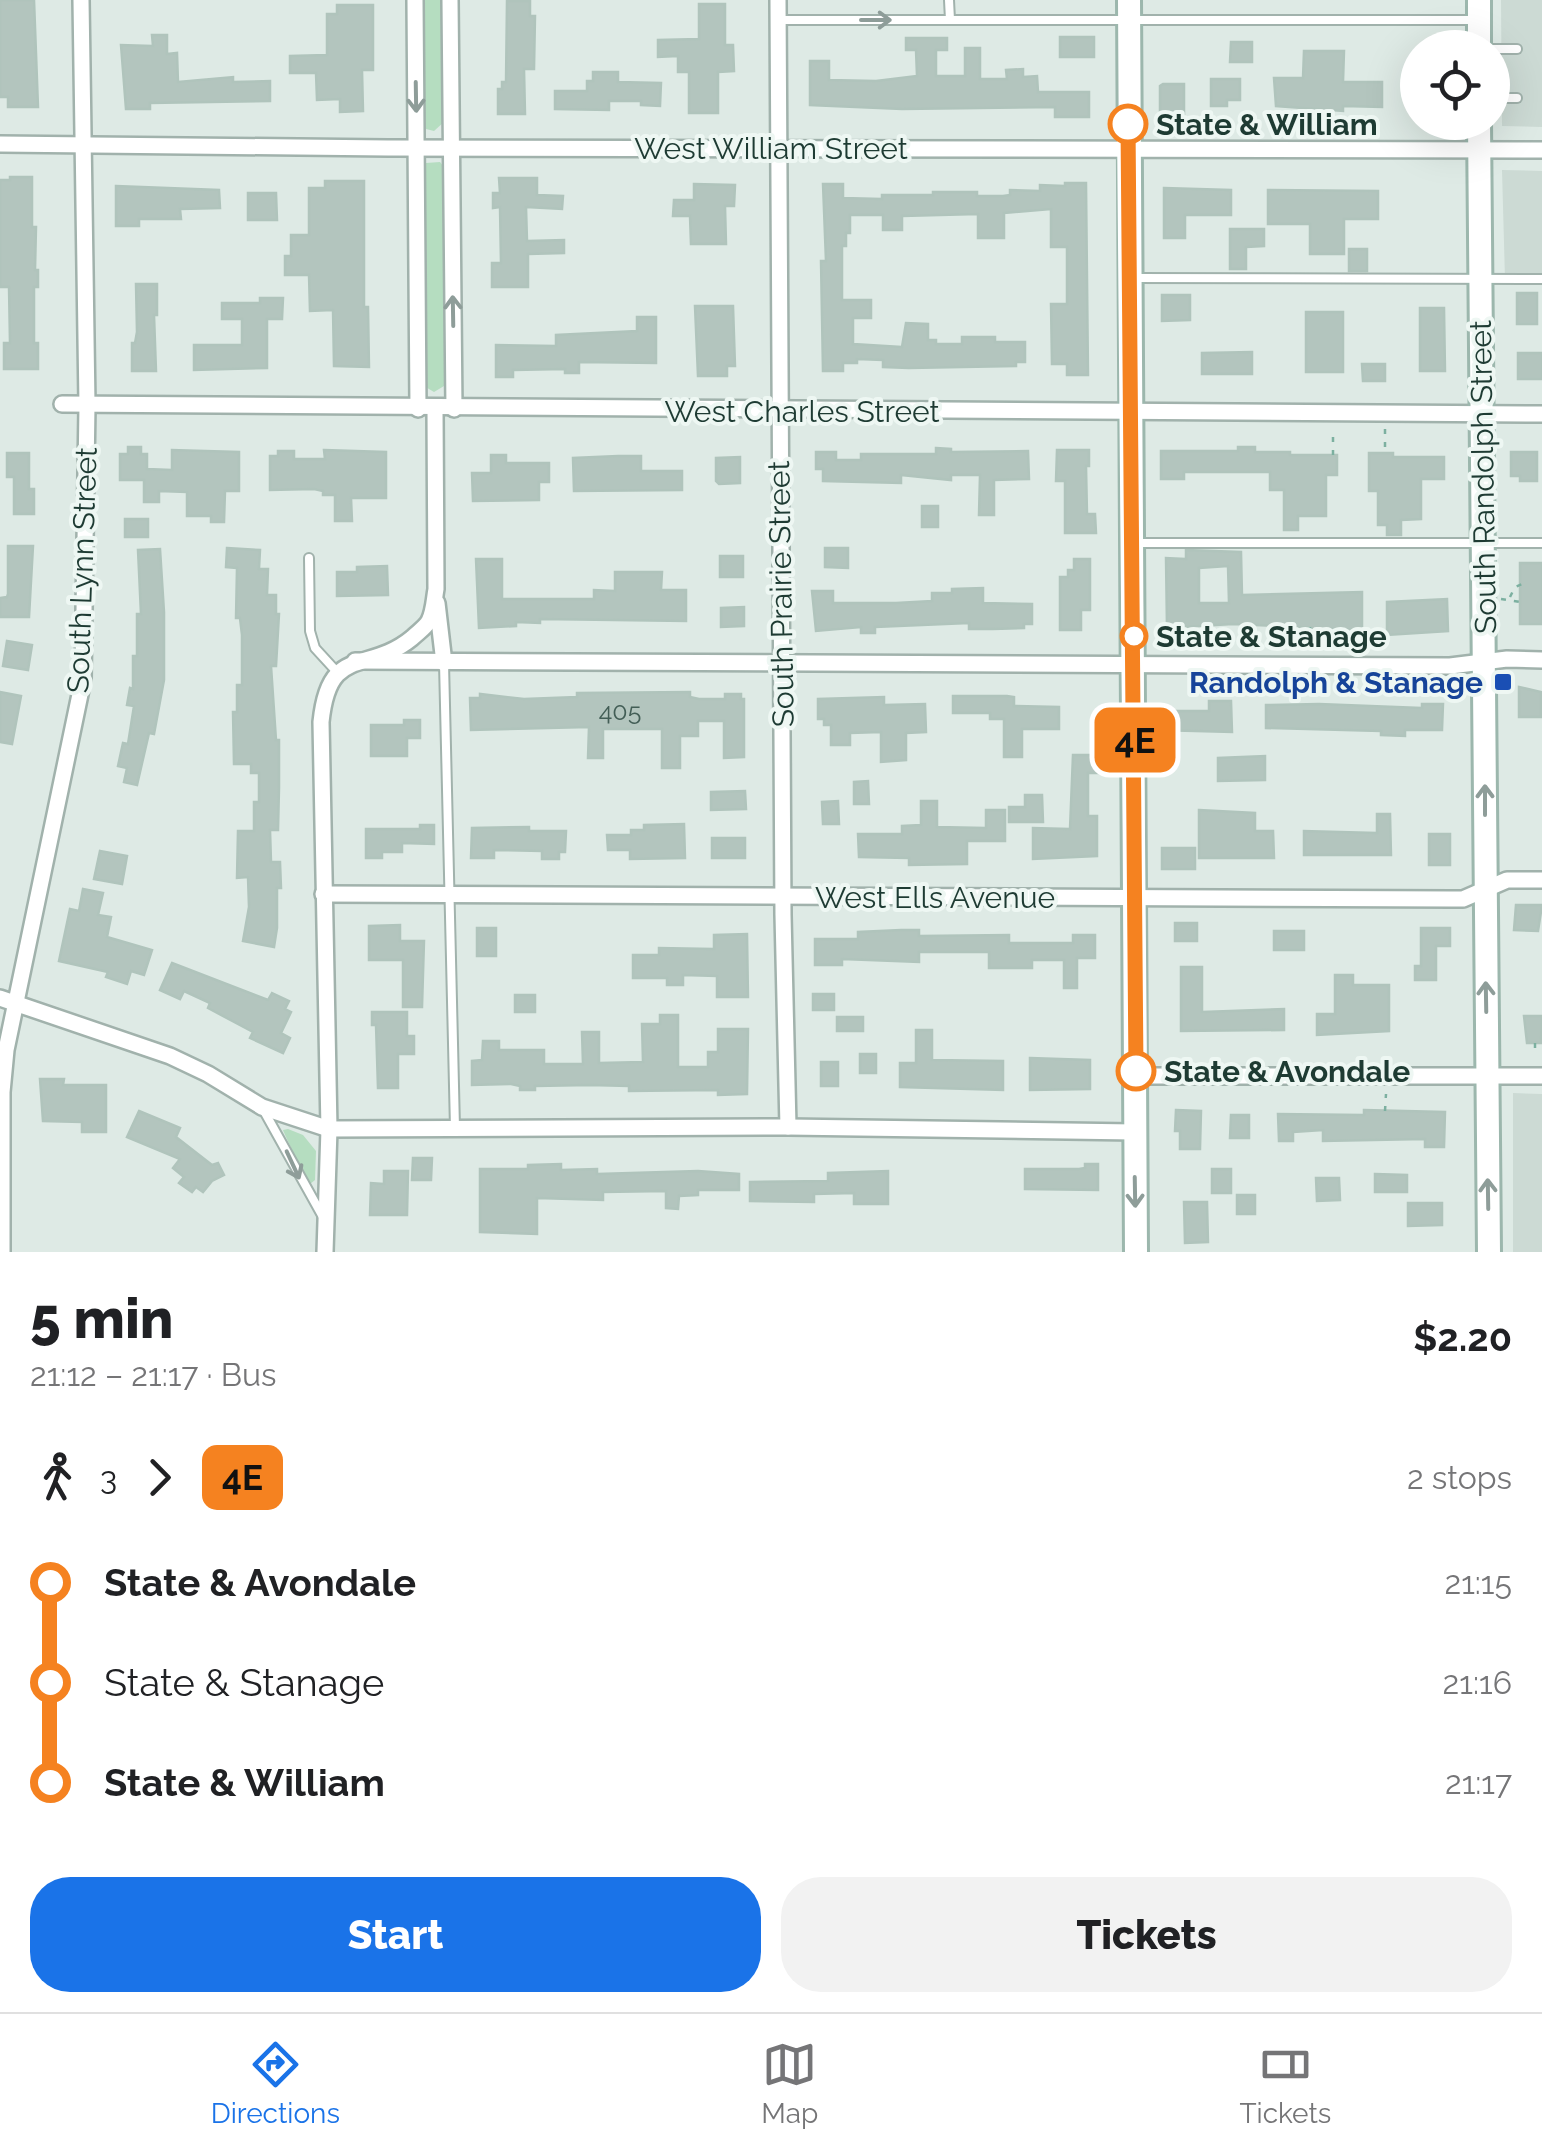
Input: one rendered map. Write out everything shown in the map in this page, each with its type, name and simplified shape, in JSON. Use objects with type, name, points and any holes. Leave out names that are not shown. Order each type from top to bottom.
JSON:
[{"type":"main road","points":[[1130,9],[1136,1252]]},
{"type":"main road","name":"South Randolph Street","points":[[1480,140],[1489,1252]]},
{"type":"street","name":"South Lynn Street","points":[[2,1252],[2,1092],[7,1001],[83,680],[87,405],[81,0]]},
{"type":"street","points":[[415,0],[427,409],[436,590],[444,663]]},
{"type":"street","points":[[450,0],[454,409]]},
{"type":"street","name":"South Prairie Street","points":[[778,0],[788,1127]]},
{"type":"street","name":"West William Street","points":[[0,144],[1542,150]]},
{"type":"street","name":"West Charles Street","points":[[62,404],[1542,414]]},
{"type":"street","points":[[325,1252],[329,1129],[320,722],[323,697],[337,672],[400,647],[424,627],[430,619],[436,590]]},
{"type":"street","points":[[355,662],[1450,666],[1542,660]]},
{"type":"street","name":"West Ells Avenue","points":[[323,894],[1463,899],[1507,880],[1542,880]]},
{"type":"street","points":[[7,1001],[170,1056],[262,1107],[329,1129],[788,1127],[1134,1132]]},
{"type":"street","points":[[1136,1076],[1542,1076]]},
{"type":"lane","points":[[949,0],[950,20]]},
{"type":"lane","points":[[778,20],[950,20],[1130,9],[1479,10]]},
{"type":"lane","points":[[1510,49],[1516,49]]},
{"type":"lane","points":[[1510,98],[1517,98]]},
{"type":"lane","points":[[1130,278],[1542,279]]},
{"type":"lane","points":[[1133,542],[1542,544]]},
{"type":"lane","points":[[310,558],[310,631],[315,648],[337,672]]},
{"type":"lane","points":[[444,663],[455,1128]]},
{"type":"lane","points":[[262,1107],[326,1222]]},
{"type":"path","points":[[1386,414],[1386,453]]},
{"type":"path","points":[[1333,433],[1333,455]]},
{"type":"path","points":[[1509,598],[1515,587],[1522,584]]},
{"type":"path","points":[[1310,627],[1310,645]]},
{"type":"path","points":[[1536,1043],[1536,1054]]},
{"type":"path","points":[[1385,1110],[1386,1093]]},
{"type":"shaded area","points":[[1501,0],[1542,0],[1542,127],[1510,126],[1510,30],[1501,30]]},
{"type":"shaded area","points":[[1502,170],[1542,171],[1542,279],[1505,279]]},
{"type":"shaded area","points":[[1513,1093],[1542,1094],[1542,1252],[1513,1252]]},
{"type":"green space","points":[[422,0],[444,0],[445,121],[434,131],[421,122]]},
{"type":"green space","points":[[440,162],[446,170],[445,376],[444,386],[434,392],[424,386],[422,170],[426,163]]},
{"type":"green space","points":[[283,1130],[303,1135],[316,1151],[315,1180],[310,1184]]},
{"type":"building","points":[[0,0],[34,0],[38,107],[8,107],[8,97],[0,97]]},
{"type":"building","points":[[507,1],[530,1],[530,16],[535,16],[534,69],[524,69],[525,114],[498,114],[498,89],[506,82]]},
{"type":"building","points":[[699,4],[725,4],[725,45],[733,45],[734,71],[718,72],[718,113],[689,113],[689,72],[678,72],[678,56],[658,57],[658,40],[699,39]]},
{"type":"building","points":[[337,5],[373,5],[373,70],[362,70],[363,111],[340,112],[340,99],[317,100],[316,73],[290,73],[290,56],[327,55],[327,14],[337,14]]},
{"type":"building","points":[[152,35],[167,35],[167,54],[177,53],[178,82],[233,77],[233,82],[270,81],[270,101],[150,103],[150,109],[126,109],[121,45],[153,46]]},
{"type":"building","points":[[1060,37],[1094,37],[1094,57],[1060,57]]},
{"type":"building","points":[[906,38],[947,38],[947,50],[936,50],[936,76],[965,76],[965,48],[980,48],[980,79],[1007,79],[1006,70],[1023,69],[1023,77],[1037,76],[1038,92],[1089,92],[1089,117],[1055,117],[1055,107],[902,109],[810,105],[810,61],[829,61],[829,80],[876,81],[917,76],[916,50],[906,50]]},
{"type":"building","points":[[1231,42],[1252,42],[1252,62],[1230,62]]},
{"type":"building","points":[[1304,51],[1344,51],[1343,82],[1382,82],[1382,107],[1343,106],[1343,111],[1276,106],[1274,78],[1303,78]]},
{"type":"building","points":[[593,72],[618,72],[618,82],[661,83],[660,106],[641,105],[641,101],[609,101],[609,110],[555,109],[555,91],[587,91],[587,81],[593,81]]},
{"type":"building","points":[[1211,79],[1240,79],[1240,100],[1227,100],[1227,106],[1211,106]]},
{"type":"building","points":[[1163,84],[1184,84],[1184,115],[1160,112]]},
{"type":"building","points":[[32,177],[32,227],[36,227],[38,270],[38,287],[34,287],[34,343],[38,343],[38,369],[4,369],[4,343],[10,343],[9,287],[0,287],[0,180]]},
{"type":"building","points":[[499,178],[537,178],[537,195],[563,196],[562,209],[526,207],[527,241],[564,240],[564,253],[528,254],[528,287],[492,287],[492,263],[501,263],[500,207],[493,208],[493,193],[500,193]]},
{"type":"building","points":[[325,181],[364,181],[364,307],[368,307],[369,367],[334,366],[333,310],[310,311],[309,275],[285,275],[285,256],[291,256],[291,235],[309,235],[309,188],[325,188]]},
{"type":"building","points":[[1086,183],[1088,375],[1067,375],[1067,364],[1052,364],[1051,304],[1067,304],[1067,247],[1051,247],[1051,209],[1004,213],[1004,238],[978,238],[978,214],[902,216],[902,230],[883,230],[883,215],[850,215],[850,233],[846,233],[846,246],[842,246],[842,300],[871,300],[871,318],[853,318],[853,344],[902,347],[906,323],[928,324],[928,340],[936,340],[936,344],[962,344],[962,337],[1025,342],[1025,362],[1016,362],[1016,366],[909,368],[883,367],[883,360],[857,359],[857,363],[843,363],[843,371],[823,371],[821,261],[826,261],[823,184],[843,184],[843,198],[882,199],[882,195],[933,192],[1003,196],[1010,195],[1010,190],[1040,191],[1040,185]]},
{"type":"building","points":[[694,184],[735,185],[734,206],[725,206],[726,244],[691,244],[690,216],[673,216],[674,200],[694,200]]},
{"type":"building","points":[[116,186],[219,190],[220,208],[180,209],[181,219],[139,219],[139,226],[116,226]]},
{"type":"building","points":[[1164,188],[1231,190],[1231,215],[1185,215],[1185,238],[1164,238]]},
{"type":"building","points":[[1268,190],[1378,191],[1378,219],[1344,219],[1344,254],[1310,254],[1310,224],[1268,224]]},
{"type":"building","points":[[248,193],[276,193],[277,220],[248,220]]},
{"type":"building","points":[[1230,229],[1264,229],[1264,246],[1246,247],[1246,269],[1230,269]]},
{"type":"building","points":[[1349,249],[1367,249],[1367,271],[1349,271]]},
{"type":"building","points":[[136,284],[157,284],[156,371],[132,371],[132,343],[137,332]]},
{"type":"building","points":[[1517,293],[1537,293],[1537,324],[1517,324]]},
{"type":"building","points":[[1162,295],[1190,295],[1190,320],[1162,321]]},
{"type":"building","points":[[260,298],[283,298],[282,319],[267,319],[267,368],[194,370],[194,345],[242,345],[242,319],[222,319],[222,303],[260,303]]},
{"type":"building","points":[[695,306],[733,306],[735,366],[727,366],[727,376],[698,376]]},
{"type":"building","points":[[1420,308],[1444,308],[1445,371],[1420,371]]},
{"type":"building","points":[[1306,312],[1343,312],[1343,372],[1306,372]]},
{"type":"building","points":[[637,317],[656,317],[656,363],[579,362],[579,373],[565,373],[565,369],[513,370],[513,377],[496,377],[496,345],[556,346],[556,335],[637,331]]},
{"type":"building","points":[[1252,352],[1252,374],[1202,374],[1202,353]]},
{"type":"building","points":[[1518,353],[1542,353],[1542,379],[1518,379]]},
{"type":"building","points":[[1362,364],[1385,364],[1385,381],[1363,381]]},
{"type":"building","points":[[128,447],[141,447],[141,454],[147,454],[147,469],[172,470],[172,450],[239,452],[239,491],[225,491],[224,522],[211,522],[211,516],[187,516],[187,492],[159,491],[159,502],[144,502],[144,480],[120,480],[120,454],[128,454]]},
{"type":"building","points":[[1238,447],[1290,455],[1337,455],[1337,475],[1326,475],[1326,516],[1298,516],[1298,530],[1284,530],[1284,490],[1270,490],[1270,472],[1184,472],[1184,479],[1161,479],[1161,451],[1238,451]]},
{"type":"building","points":[[936,448],[951,452],[1028,451],[1029,479],[994,480],[994,515],[979,515],[980,475],[951,475],[951,480],[901,475],[901,483],[823,481],[823,469],[816,469],[816,452],[836,452],[836,460],[861,460],[861,454],[936,454]]},
{"type":"building","points":[[324,450],[386,452],[386,498],[351,498],[352,521],[335,521],[335,495],[323,495],[323,491],[314,489],[270,490],[270,456],[278,456],[278,451],[294,451],[294,459],[325,459]]},
{"type":"building","points":[[1057,450],[1089,450],[1087,514],[1095,514],[1096,533],[1065,533],[1065,481],[1056,481]]},
{"type":"building","points":[[1511,452],[1537,452],[1537,481],[1520,481],[1520,476],[1511,476]]},
{"type":"building","points":[[7,453],[29,453],[34,514],[14,514],[14,477],[7,477]]},
{"type":"building","points":[[1369,453],[1444,457],[1444,479],[1421,479],[1421,519],[1401,520],[1401,535],[1387,535],[1387,525],[1378,525],[1378,491],[1369,491]]},
{"type":"building","points":[[491,455],[506,455],[506,463],[549,463],[549,482],[539,482],[539,500],[473,501],[472,473],[491,473]]},
{"type":"building","points":[[641,456],[641,471],[682,471],[682,490],[574,491],[573,458]]},
{"type":"building","points":[[740,457],[740,483],[719,484],[716,458]]},
{"type":"building","points":[[922,506],[938,506],[938,527],[922,527]]},
{"type":"building","points":[[125,519],[148,519],[148,537],[125,537]]},
{"type":"building","points":[[8,546],[33,546],[29,617],[0,617],[0,598],[8,594]]},
{"type":"building","points":[[227,548],[260,550],[259,569],[268,569],[267,595],[276,595],[279,614],[276,666],[271,666],[279,740],[279,788],[278,830],[270,830],[271,862],[280,862],[281,888],[277,888],[274,947],[243,941],[249,907],[248,877],[237,878],[238,831],[254,831],[259,773],[251,773],[251,764],[234,764],[233,712],[237,712],[237,685],[242,685],[242,635],[240,618],[236,618],[237,568],[226,567]]},
{"type":"building","points":[[825,548],[848,548],[848,568],[825,567]]},
{"type":"building","points":[[160,549],[164,680],[154,734],[149,733],[137,785],[124,782],[127,768],[118,766],[123,743],[128,744],[134,706],[127,705],[130,688],[133,689],[133,656],[137,656],[137,614],[141,614],[138,550]]},
{"type":"building","points":[[1186,550],[1241,552],[1242,595],[1362,592],[1362,630],[1233,624],[1167,628],[1166,558],[1186,559]],"holes":[[[1228,566],[1229,603],[1199,603],[1199,568]]]},
{"type":"building","points":[[720,556],[743,556],[743,577],[720,577]]},
{"type":"building","points":[[476,559],[502,559],[502,599],[594,599],[594,590],[615,591],[615,572],[662,572],[661,590],[686,590],[686,621],[540,619],[540,623],[479,628]]},
{"type":"building","points":[[1074,559],[1090,559],[1090,610],[1081,610],[1081,630],[1060,630],[1060,577],[1068,577],[1068,570],[1074,570]]},
{"type":"building","points":[[1520,563],[1542,563],[1542,624],[1520,624]]},
{"type":"building","points":[[387,566],[388,595],[337,596],[337,572]]},
{"type":"building","points":[[983,588],[983,603],[1032,604],[1032,624],[993,629],[969,629],[969,623],[875,627],[875,633],[861,633],[861,627],[816,631],[812,591],[833,591],[833,603],[896,603],[932,601],[932,593],[952,593],[952,589]]},
{"type":"building","points":[[1447,599],[1448,631],[1387,635],[1387,602]]},
{"type":"building","points":[[744,607],[744,626],[721,627],[721,608]]},
{"type":"building","points":[[7,641],[32,645],[28,670],[3,666]]},
{"type":"building","points":[[1519,687],[1541,692],[1541,717],[1519,717]]},
{"type":"building","points":[[0,692],[21,696],[12,744],[0,742]]},
{"type":"building","points":[[690,692],[690,697],[699,699],[725,699],[725,694],[741,694],[744,757],[724,758],[724,721],[698,721],[698,736],[680,736],[680,768],[662,768],[662,729],[603,729],[603,758],[588,758],[589,727],[471,730],[470,698],[480,698],[480,694],[524,699],[577,697],[577,693]]},
{"type":"building","points":[[953,696],[1007,696],[1014,697],[1014,706],[1059,707],[1059,729],[1022,729],[1022,757],[1004,757],[1004,719],[990,719],[990,713],[953,713]]},
{"type":"building","points":[[884,697],[884,705],[925,704],[926,732],[906,733],[906,760],[881,762],[881,732],[850,733],[850,745],[831,745],[831,725],[818,719],[818,699]]},
{"type":"building","points":[[1209,701],[1231,701],[1232,732],[1158,730],[1158,711],[1209,711]]},
{"type":"building","points":[[1422,704],[1443,704],[1442,730],[1405,730],[1405,736],[1381,735],[1381,731],[1266,728],[1266,705],[1422,708]]},
{"type":"building","points":[[404,720],[420,720],[420,738],[407,738],[407,756],[371,756],[371,725],[404,725]]},
{"type":"building","points":[[1073,755],[1102,755],[1102,773],[1088,773],[1088,816],[1097,816],[1097,856],[1033,859],[1033,828],[1070,829]]},
{"type":"building","points":[[1265,756],[1265,780],[1218,781],[1218,758]]},
{"type":"building","points":[[868,781],[869,804],[854,804],[854,782]]},
{"type":"building","points":[[745,791],[746,809],[711,810],[711,792]]},
{"type":"building","points":[[1025,795],[1042,795],[1043,822],[1009,822],[1009,807],[1025,807]]},
{"type":"building","points":[[838,801],[839,824],[823,824],[822,802]]},
{"type":"building","points":[[921,801],[937,801],[937,827],[986,828],[986,810],[1005,810],[1005,841],[967,841],[967,864],[909,865],[909,858],[859,857],[858,834],[902,834],[902,826],[921,825]]},
{"type":"building","points":[[1199,810],[1255,813],[1255,831],[1273,831],[1274,858],[1199,858]]},
{"type":"building","points":[[1377,814],[1390,814],[1391,855],[1304,855],[1304,831],[1377,833]]},
{"type":"building","points":[[684,824],[685,858],[630,859],[630,850],[608,850],[607,835],[631,835],[631,830],[644,830],[644,825]]},
{"type":"building","points":[[420,825],[434,825],[434,844],[402,843],[402,852],[382,852],[382,858],[366,858],[366,829],[420,829]]},
{"type":"building","points":[[529,827],[529,831],[566,831],[565,852],[559,852],[559,859],[542,859],[542,851],[494,850],[494,858],[471,858],[472,828]]},
{"type":"building","points":[[1429,834],[1450,834],[1450,865],[1429,865]]},
{"type":"building","points":[[712,838],[745,838],[745,858],[712,858]]},
{"type":"building","points":[[1162,848],[1195,848],[1195,869],[1162,869]]},
{"type":"building","points":[[100,851],[127,856],[122,884],[94,879]]},
{"type":"building","points":[[83,889],[103,893],[98,915],[111,917],[107,937],[152,950],[144,975],[131,971],[127,984],[106,977],[108,972],[59,961],[70,909],[79,911]]},
{"type":"building","points":[[1516,905],[1542,905],[1538,931],[1514,930]]},
{"type":"building","points":[[1175,923],[1197,923],[1197,941],[1175,941]]},
{"type":"building","points":[[400,925],[400,941],[424,941],[422,1007],[403,1007],[403,960],[369,960],[369,926]]},
{"type":"building","points":[[477,928],[496,928],[496,956],[477,956]]},
{"type":"building","points":[[1421,928],[1450,928],[1450,946],[1436,946],[1436,980],[1415,980],[1415,966],[1421,966]]},
{"type":"building","points":[[919,930],[919,936],[1009,935],[1009,943],[1073,943],[1073,935],[1095,935],[1095,958],[1077,958],[1077,988],[1064,988],[1064,960],[1032,960],[1032,968],[989,968],[989,952],[919,952],[919,962],[842,959],[842,965],[815,965],[815,939],[858,939],[858,932]]},
{"type":"building","points":[[1274,931],[1304,931],[1304,950],[1274,950]]},
{"type":"building","points":[[747,934],[748,997],[717,997],[717,976],[683,975],[683,985],[667,985],[667,978],[633,978],[633,955],[659,955],[659,948],[714,949],[714,935]]},
{"type":"building","points":[[172,963],[268,1000],[272,993],[289,1001],[285,1009],[291,1012],[281,1033],[290,1038],[283,1053],[250,1038],[253,1032],[208,1008],[210,1003],[184,991],[180,999],[160,990]]},
{"type":"building","points":[[1181,967],[1202,967],[1202,1012],[1284,1009],[1284,1030],[1181,1031]]},
{"type":"building","points":[[1335,975],[1353,975],[1353,985],[1389,985],[1389,1031],[1317,1035],[1317,1014],[1335,1014]]},
{"type":"building","points":[[813,994],[834,994],[834,1010],[813,1010]]},
{"type":"building","points":[[515,995],[535,995],[535,1012],[515,1012]]},
{"type":"building","points":[[372,1012],[407,1012],[407,1036],[414,1036],[414,1054],[398,1054],[398,1088],[378,1088]]},
{"type":"building","points":[[660,1015],[678,1015],[678,1067],[708,1067],[708,1052],[718,1052],[718,1029],[748,1029],[747,1094],[718,1095],[718,1090],[629,1091],[629,1086],[535,1086],[535,1090],[520,1090],[520,1086],[511,1084],[472,1085],[472,1061],[482,1060],[483,1041],[499,1041],[499,1050],[544,1050],[544,1064],[583,1064],[582,1032],[599,1032],[599,1063],[643,1062],[642,1024],[660,1024]]},
{"type":"building","points":[[1524,1016],[1542,1016],[1541,1043],[1527,1043]]},
{"type":"building","points":[[837,1017],[863,1017],[863,1031],[837,1031]]},
{"type":"building","points":[[916,1030],[932,1030],[932,1060],[1003,1061],[1003,1090],[900,1087],[900,1063],[916,1063]]},
{"type":"building","points":[[860,1054],[876,1054],[876,1073],[860,1073]]},
{"type":"building","points":[[1030,1058],[1090,1060],[1090,1089],[1030,1090]]},
{"type":"building","points":[[821,1062],[838,1062],[838,1086],[821,1086]]},
{"type":"building","points":[[40,1079],[64,1079],[63,1085],[106,1085],[106,1132],[82,1132],[82,1122],[43,1121]]},
{"type":"building","points":[[1176,1110],[1201,1111],[1200,1149],[1180,1149],[1180,1131],[1175,1131]]},
{"type":"building","points":[[1364,1110],[1445,1112],[1444,1147],[1425,1147],[1425,1139],[1323,1141],[1323,1130],[1293,1132],[1293,1141],[1279,1141],[1278,1114],[1364,1115]]},
{"type":"building","points":[[139,1111],[180,1128],[176,1137],[212,1165],[218,1163],[224,1175],[203,1192],[196,1187],[192,1192],[179,1183],[184,1177],[173,1168],[180,1159],[127,1137]]},
{"type":"building","points":[[1231,1115],[1249,1115],[1249,1138],[1230,1138]]},
{"type":"building","points":[[413,1158],[432,1158],[431,1180],[412,1180]]},
{"type":"building","points":[[561,1164],[561,1170],[597,1169],[597,1174],[739,1174],[739,1190],[698,1190],[698,1195],[679,1196],[678,1209],[666,1208],[666,1191],[603,1192],[603,1200],[537,1198],[537,1234],[480,1232],[480,1169]]},
{"type":"building","points":[[1085,1164],[1098,1164],[1098,1190],[1025,1189],[1025,1169],[1079,1169],[1085,1168]]},
{"type":"building","points":[[1212,1169],[1231,1169],[1231,1193],[1212,1193]]},
{"type":"building","points":[[384,1171],[408,1171],[407,1215],[370,1215],[371,1183],[384,1184]]},
{"type":"building","points":[[888,1171],[888,1204],[854,1204],[854,1193],[814,1194],[814,1202],[750,1201],[750,1182],[828,1181],[828,1173]]},
{"type":"building","points":[[1375,1174],[1407,1175],[1407,1192],[1375,1192]]},
{"type":"building","points":[[1316,1178],[1339,1178],[1340,1200],[1317,1201]]},
{"type":"building","points":[[1237,1195],[1255,1195],[1255,1214],[1237,1214]]},
{"type":"building","points":[[1184,1202],[1207,1202],[1208,1242],[1185,1243]]},
{"type":"building","points":[[1408,1203],[1442,1203],[1442,1225],[1408,1226]]},
{"type":"bus line","name":"4E","points":[[1128,124],[1136,1071]]},
{"type":"place","name":"State & William","points":[[1128,124]]},
{"type":"place","name":"State & Stanage","points":[[1134,636]]},
{"type":"place","name":"Randolph & Stanage","points":[[1503,682]]},
{"type":"place","name":"State & Avondale","points":[[1136,1071]]}]
